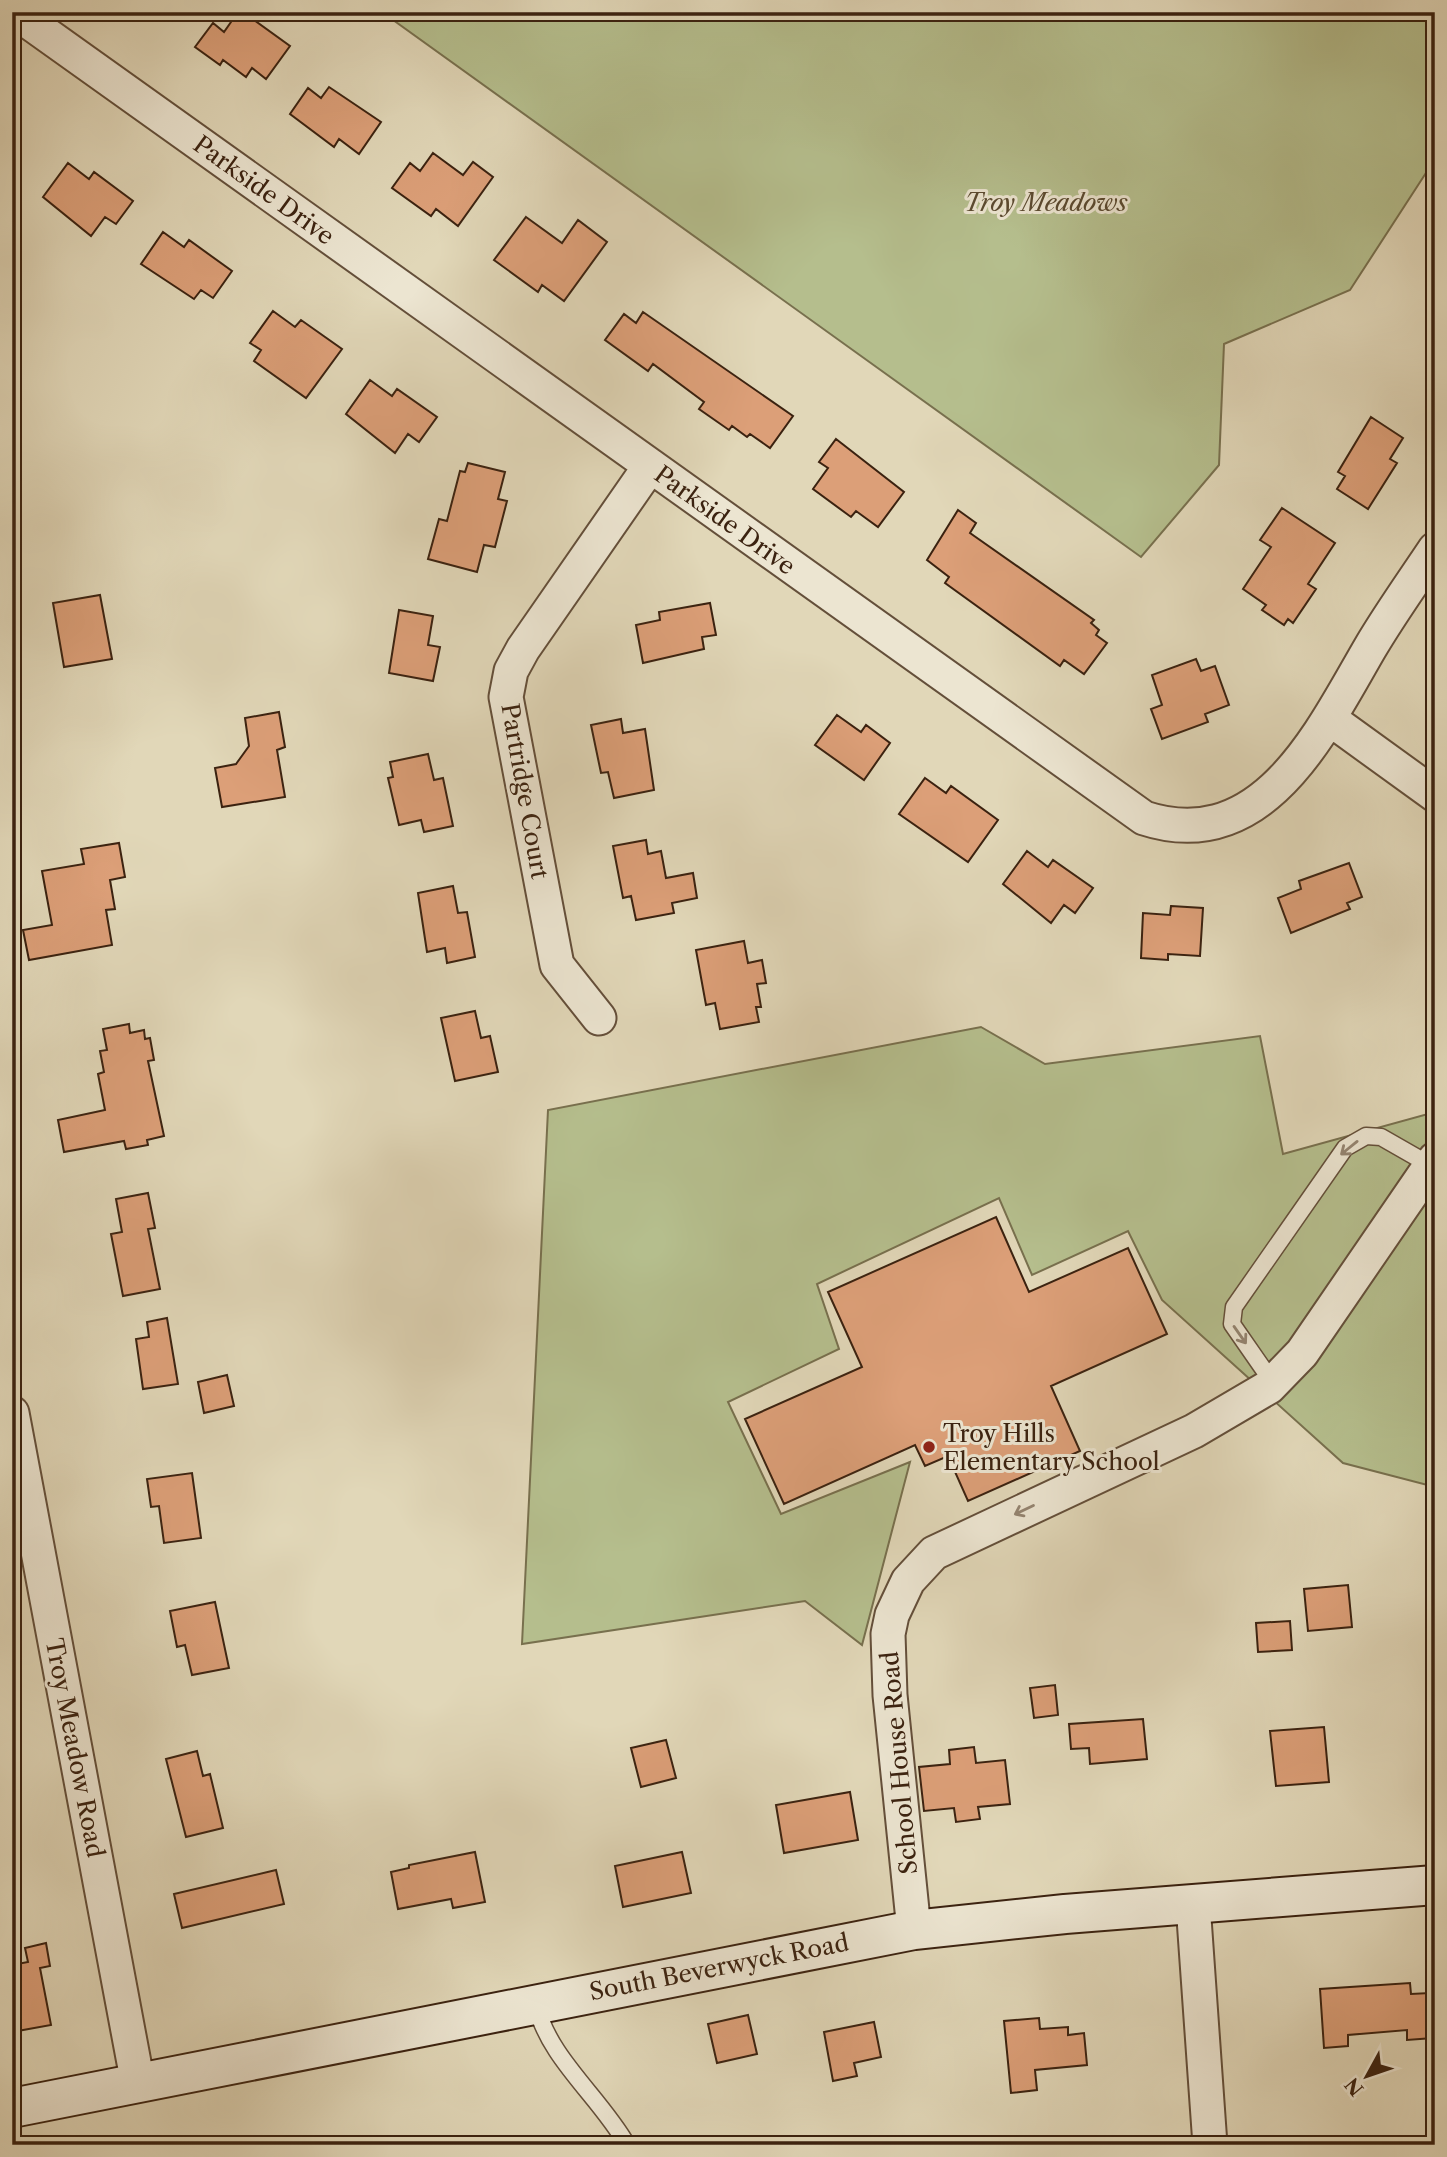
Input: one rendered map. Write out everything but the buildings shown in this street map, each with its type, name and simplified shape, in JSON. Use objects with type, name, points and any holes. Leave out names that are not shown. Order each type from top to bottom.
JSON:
[{"type":"main road","name":"South Beverwyck Road","points":[[12,2108],[914,1930],[1435,1885]]},
{"type":"street","name":"Parkside Drive","points":[[15,12],[1144,818],[1163,824],[1200,826],[1219,822],[1253,806],[1289,773],[1330,719],[1371,646],[1435,549]]},
{"type":"street","name":"Partridge Court","points":[[599,1018],[557,965],[506,697],[511,671],[523,649],[650,466]]},
{"type":"street","points":[[1330,719],[1435,795]]},
{"type":"street","name":"School House Road","points":[[914,1930],[890,1695],[888,1634],[898,1597],[914,1573],[934,1553],[1194,1431],[1273,1383],[1302,1353],[1433,1162]]},
{"type":"street","name":"Troy Meadow Road","points":[[12,1413],[138,2084]]},
{"type":"street","points":[[1193,1904],[1210,2145]]},
{"type":"lane","points":[[1273,1383],[1232,1324],[1234,1307],[1345,1148],[1366,1136],[1381,1137],[1433,1162]]},
{"type":"lane","points":[[536,2004],[540,2021],[555,2046],[627,2145]]},
{"type":"green space","name":"Troy Meadows","points":[[382,12],[1435,12],[1435,159],[1350,290],[1224,344],[1219,465],[1141,557]]},
{"type":"green space","points":[[981,1027],[1045,1064],[1260,1036],[1283,1154],[1435,1112],[1435,1487],[1343,1463],[1162,1300],[1128,1231],[1032,1275],[999,1198],[817,1284],[839,1349],[728,1402],[781,1514],[910,1462],[862,1645],[805,1601],[522,1644],[548,1110]]},
{"type":"place","name":"Troy Hills Elementary School","points":[[929,1447]]}]
